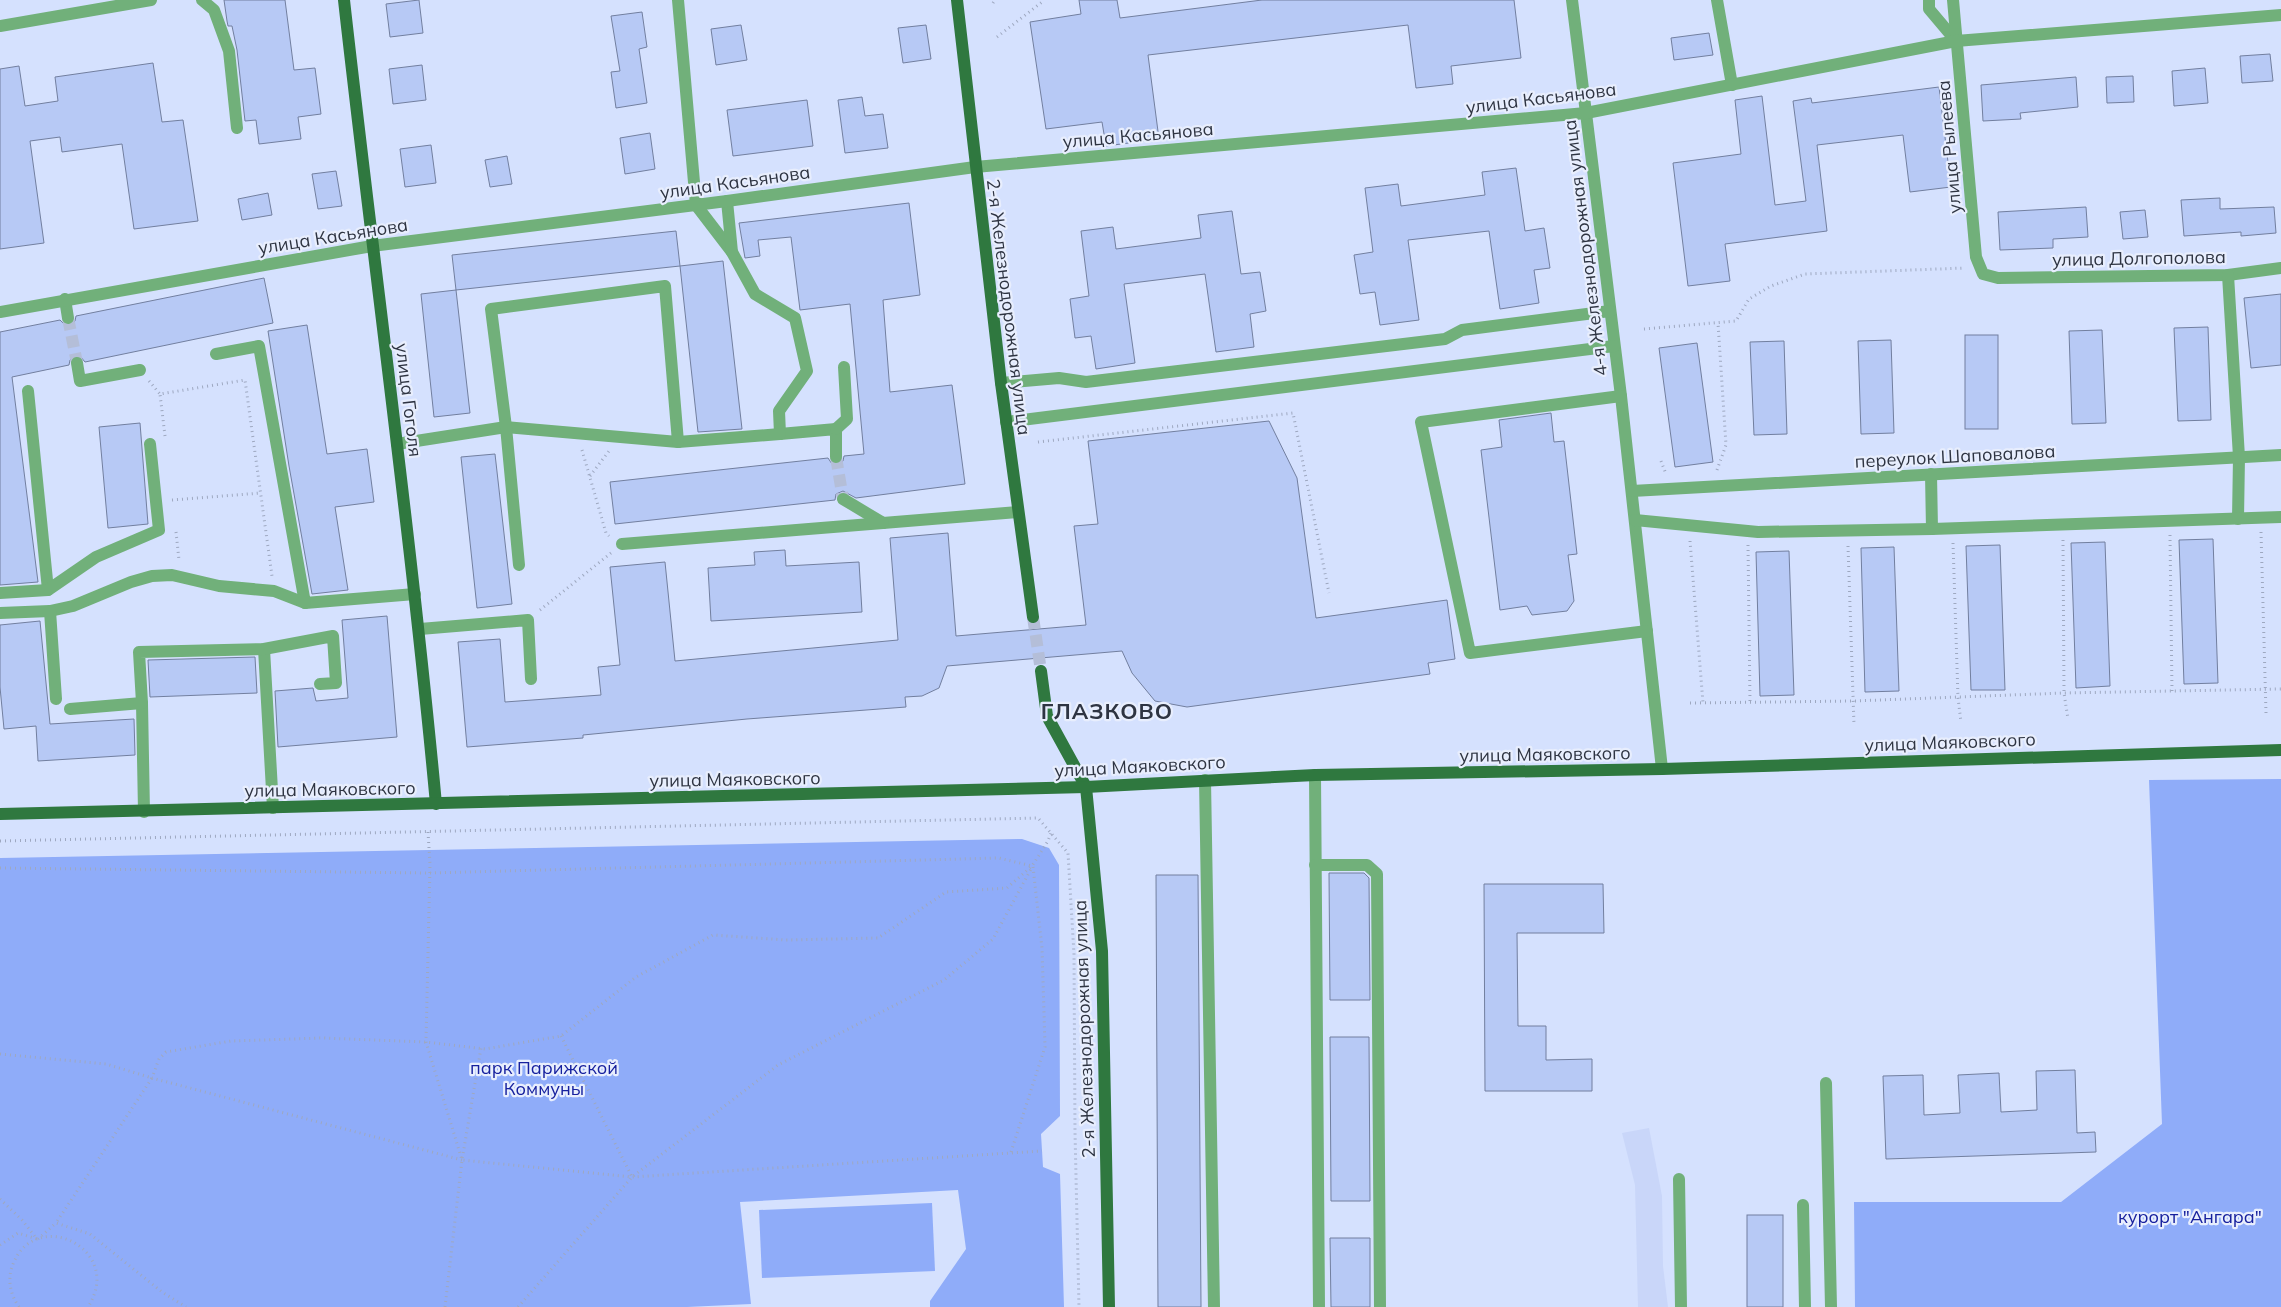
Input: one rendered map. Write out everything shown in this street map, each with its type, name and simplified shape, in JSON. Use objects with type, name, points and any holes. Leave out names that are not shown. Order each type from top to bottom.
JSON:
[{"type":"main road","name":"улица Гоголя","points":[[344,0],[372,246],[420,629],[436,804]]},
{"type":"main road","name":"2-я Железнодорожная улица","points":[[957,0],[1001,382],[1033,617]]},
{"type":"main road","name":"2-я Железнодорожная улица","points":[[1040,671],[1047,716],[1086,787],[1102,951],[1110,1307]]},
{"type":"main road","name":"улица Маяковского","points":[[0,814],[144,812],[1086,787],[1315,776],[1662,769],[2281,750]]},
{"type":"street","points":[[0,26],[151,0]]},
{"type":"street","points":[[202,0],[214,10],[229,52],[237,128]]},
{"type":"street","points":[[678,0],[696,205],[732,252],[755,294],[795,318],[807,371],[779,411],[780,434]]},
{"type":"street","name":"4-я Железнодорожная улица","points":[[1572,0],[1621,396],[1662,769]]},
{"type":"street","points":[[1716,0],[1732,85]]},
{"type":"street","points":[[1928,0],[1929,9],[1956,41]]},
{"type":"street","name":"улица Рылеева","points":[[1953,0],[1979,267]]},
{"type":"street","name":"улица Касьянова","points":[[0,312],[64,299],[372,246],[727,201],[975,166],[1586,114],[1956,41],[2281,15]]},
{"type":"street","points":[[727,201],[732,252]]},
{"type":"street","name":"улица Долгополова","points":[[1979,267],[1983,274],[1998,278],[2228,275],[2281,268]]},
{"type":"street","points":[[2228,275],[2238,457],[2238,520]]},
{"type":"street","points":[[519,565],[506,427],[491,309],[665,286],[678,442]]},
{"type":"street","points":[[64,299],[68,318]]},
{"type":"street","points":[[1001,382],[1059,378],[1086,382],[1277,360],[1445,339],[1462,330],[1610,311]]},
{"type":"street","points":[[216,354],[259,346],[305,603]]},
{"type":"street","points":[[1006,422],[1614,346]]},
{"type":"street","points":[[77,363],[80,381],[140,370]]},
{"type":"street","points":[[397,444],[506,427],[678,442],[836,429],[847,420],[844,367]]},
{"type":"street","points":[[28,391],[48,590]]},
{"type":"street","points":[[1621,396],[1421,422],[1470,654],[1647,631]]},
{"type":"street","points":[[836,429],[836,457]]},
{"type":"street","points":[[0,593],[48,590],[96,557],[159,530],[150,444]]},
{"type":"street","name":"переулок Шаповалова","points":[[1632,491],[2281,455]]},
{"type":"street","points":[[1931,474],[1932,529]]},
{"type":"street","points":[[843,499],[883,523]]},
{"type":"street","points":[[622,544],[1018,512]]},
{"type":"street","points":[[1635,520],[1748,531],[1848,531],[2238,520],[2281,517]]},
{"type":"street","points":[[0,613],[50,611],[73,606],[131,582],[152,576],[181,577],[219,586],[274,591],[305,603],[415,594]]},
{"type":"street","points":[[50,611],[56,699]]},
{"type":"street","points":[[420,629],[528,620],[531,679]]},
{"type":"street","points":[[144,812],[139,652],[264,649],[333,636],[336,683],[320,684]]},
{"type":"street","points":[[264,649],[273,808]]},
{"type":"street","points":[[70,709],[142,703]]},
{"type":"street","points":[[1315,776],[1318,1307]]},
{"type":"street","points":[[1205,780],[1214,1307]]},
{"type":"street","points":[[1315,865],[1367,865],[1377,874],[1380,1307]]},
{"type":"street","points":[[1826,1083],[1831,1307]]},
{"type":"street","points":[[1680,1179],[1681,1307]]},
{"type":"street","points":[[1803,1204],[1804,1307]]},
{"type":"path","points":[[997,37],[1042,1]]},
{"type":"path","points":[[1644,329],[1736,321],[1749,299],[1771,286],[1805,274],[1979,267]]},
{"type":"path","points":[[1711,487],[1726,445],[1718,323]]},
{"type":"path","points":[[165,442],[160,394],[245,380],[274,591]]},
{"type":"path","points":[[1038,442],[1292,413],[1329,593]]},
{"type":"path","points":[[528,620],[622,544],[606,533],[578,433]]},
{"type":"path","points":[[590,477],[619,437]]},
{"type":"path","points":[[171,491],[173,510]]},
{"type":"path","points":[[172,500],[261,493]]},
{"type":"path","points":[[2261,518],[2266,713]]},
{"type":"path","points":[[2169,522],[2172,692]]},
{"type":"path","points":[[1689,525],[1704,702]]},
{"type":"path","points":[[2062,525],[2064,693],[2068,719]]},
{"type":"path","points":[[176,529],[181,577]]},
{"type":"path","points":[[1952,529],[1958,698],[1961,722]]},
{"type":"path","points":[[1748,531],[1750,702]]},
{"type":"path","points":[[1848,531],[1854,725]]},
{"type":"path","points":[[1690,703],[1853,701],[2064,693],[2281,689]]},
{"type":"path","points":[[0,841],[1038,818],[1068,853],[1074,954],[1074,1132],[1080,1307]]},
{"type":"path","points":[[428,832],[426,1042],[462,1160]]},
{"type":"path","points":[[518,1307],[632,1177],[778,1065],[944,980],[994,939],[1051,833]]},
{"type":"path","points":[[0,868],[429,873],[999,858],[1032,866]]},
{"type":"path","points":[[20,1307],[14,1298],[10,1285],[11,1270],[16,1257],[25,1246],[56,1224],[152,1078],[158,1058],[166,1052],[231,1041],[323,1038],[426,1042],[481,1048],[561,1036],[636,977],[713,935],[786,940],[878,938],[946,892],[1007,888],[1032,866]]},
{"type":"path","points":[[1012,1152],[1045,1048],[1042,948],[1032,866]]},
{"type":"path","points":[[561,1036],[632,1177]]},
{"type":"path","points":[[445,1307],[462,1160],[481,1048]]},
{"type":"path","points":[[0,1054],[106,1064],[152,1078],[462,1160],[632,1177],[1042,1151]]},
{"type":"path","points":[[0,1198],[22,1220],[37,1239]]},
{"type":"path","points":[[56,1224],[90,1234],[162,1292],[186,1307]]},
{"type":"path","points":[[0,1245],[18,1233],[37,1239],[52,1236],[67,1238],[80,1245],[90,1256],[96,1269],[97,1284],[94,1298],[88,1307]]},
{"type":"shaded area","points":[[1649,1128],[1662,1196],[1663,1266],[1668,1307],[1638,1307],[1635,1185],[1622,1133]]},
{"type":"green space","name":"курорт \"Ангара\"","points":[[2281,779],[2281,1307],[1855,1307],[1854,1202],[2061,1202],[2162,1124],[2149,780]]},
{"type":"green space","name":"парк Парижской Коммуны","points":[[1022,839],[1049,848],[1059,865],[1060,1116],[1041,1134],[1043,1167],[1060,1174],[1064,1307],[930,1307],[930,1301],[966,1249],[958,1190],[740,1202],[751,1304],[687,1307],[0,1307],[0,858]]},
{"type":"green space","points":[[932,1203],[935,1271],[762,1278],[759,1210]]},
{"type":"building","points":[[224,0],[285,0],[294,70],[315,68],[321,114],[298,117],[301,139],[259,144],[256,120],[245,121],[237,50],[232,26],[228,26]]},
{"type":"building","points":[[419,0],[423,33],[390,37],[386,4]]},
{"type":"building","points":[[1079,0],[1117,0],[1120,18],[1262,0],[1514,0],[1521,58],[1451,66],[1453,84],[1416,88],[1408,25],[1148,55],[1159,139],[1106,146],[1102,122],[1046,129],[1030,22],[1081,14]]},
{"type":"building","points":[[642,12],[647,47],[639,49],[647,103],[616,108],[611,72],[620,71],[611,16]]},
{"type":"building","points":[[741,25],[747,60],[716,65],[711,29]]},
{"type":"building","points":[[926,25],[931,59],[903,63],[898,28]]},
{"type":"building","points":[[1709,33],[1713,55],[1674,60],[1671,38]]},
{"type":"building","points":[[2270,54],[2273,81],[2242,83],[2240,56]]},
{"type":"building","points":[[153,63],[162,122],[183,120],[198,221],[134,229],[122,144],[62,152],[60,137],[30,141],[44,243],[0,249],[0,69],[19,66],[25,106],[58,101],[55,77]]},
{"type":"building","points":[[422,65],[426,100],[393,104],[389,69]]},
{"type":"building","points":[[2205,68],[2208,103],[2174,106],[2172,71]]},
{"type":"building","points":[[2133,76],[2134,102],[2107,103],[2106,77]]},
{"type":"building","points":[[2076,77],[2078,107],[2020,113],[2021,119],[1983,121],[1981,85]]},
{"type":"building","points":[[1939,87],[1951,187],[1910,192],[1903,135],[1817,145],[1827,231],[1725,244],[1730,281],[1688,286],[1673,163],[1741,154],[1735,100],[1762,96],[1775,205],[1806,201],[1793,101],[1811,98],[1812,103]]},
{"type":"building","points":[[862,97],[865,116],[883,114],[888,148],[845,153],[838,100]]},
{"type":"building","points":[[807,100],[813,146],[733,156],[727,110]]},
{"type":"building","points":[[650,133],[655,169],[625,174],[620,138]]},
{"type":"building","points":[[431,145],[436,183],[405,187],[400,149]]},
{"type":"building","points":[[507,156],[512,184],[490,187],[485,160]]},
{"type":"building","points":[[1516,168],[1525,231],[1544,228],[1550,268],[1534,270],[1539,303],[1500,309],[1489,231],[1408,240],[1419,320],[1380,325],[1375,292],[1360,294],[1354,255],[1373,252],[1365,188],[1398,184],[1401,206],[1485,195],[1482,172]]},
{"type":"building","points":[[336,171],[342,206],[318,209],[312,174]]},
{"type":"building","points":[[268,193],[272,215],[242,220],[238,199]]},
{"type":"building","points":[[2220,198],[2220,209],[2274,207],[2276,233],[2241,236],[2241,232],[2184,236],[2181,200]]},
{"type":"building","points":[[909,203],[920,295],[883,300],[890,392],[952,385],[965,484],[856,498],[843,491],[836,494],[835,500],[615,524],[610,482],[828,458],[832,464],[836,465],[843,461],[844,456],[864,454],[850,304],[800,310],[791,237],[758,240],[760,256],[745,258],[739,223]]},
{"type":"building","points":[[2086,207],[2088,237],[2053,239],[2053,248],[2000,250],[1998,212]]},
{"type":"building","points":[[2145,210],[2148,237],[2123,239],[2120,212]]},
{"type":"building","points":[[1232,211],[1241,274],[1260,272],[1266,311],[1250,314],[1254,347],[1216,352],[1205,274],[1124,284],[1135,363],[1096,369],[1091,336],[1075,338],[1070,299],[1089,296],[1081,231],[1113,227],[1116,249],[1201,238],[1198,215]]},
{"type":"building","points":[[676,231],[680,266],[456,290],[452,255]]},
{"type":"building","points":[[723,261],[742,429],[698,432],[680,266]]},
{"type":"building","points":[[264,278],[273,323],[85,362],[80,356],[75,355],[70,360],[69,365],[12,377],[38,582],[0,585],[0,332],[60,320],[65,325],[70,326],[75,321],[76,316]]},
{"type":"building","points":[[456,290],[470,413],[434,417],[421,294]]},
{"type":"building","points":[[2281,294],[2281,365],[2251,368],[2244,298]]},
{"type":"building","points":[[307,325],[327,454],[367,449],[374,502],[335,507],[348,590],[312,594],[289,466],[268,331]]},
{"type":"building","points":[[2208,327],[2211,420],[2178,421],[2174,328]]},
{"type":"building","points":[[2102,330],[2106,423],[2072,424],[2069,331]]},
{"type":"building","points":[[1965,335],[1998,335],[1998,429],[1965,429]]},
{"type":"building","points":[[1891,340],[1894,433],[1861,434],[1858,341]]},
{"type":"building","points":[[1784,341],[1787,434],[1754,435],[1750,342]]},
{"type":"building","points":[[1697,343],[1713,462],[1675,467],[1659,348]]},
{"type":"building","points":[[1551,413],[1554,442],[1564,441],[1577,554],[1568,555],[1574,601],[1567,611],[1532,615],[1527,606],[1500,610],[1481,450],[1502,447],[1499,420]]},
{"type":"building","points":[[1269,421],[1297,478],[1316,618],[1447,600],[1455,659],[1428,663],[1430,674],[1187,707],[1155,701],[1132,673],[1122,651],[947,666],[939,688],[922,696],[905,697],[906,707],[747,719],[583,735],[583,738],[467,747],[458,642],[500,639],[505,702],[601,695],[598,667],[620,665],[610,567],[665,562],[675,661],[898,640],[890,538],[948,533],[956,636],[1086,625],[1074,526],[1098,524],[1088,441]]},
{"type":"building","points":[[140,423],[148,524],[108,528],[99,427]]},
{"type":"building","points":[[495,454],[512,604],[477,608],[461,457]]},
{"type":"building","points":[[2213,539],[2218,683],[2184,684],[2179,540]]},
{"type":"building","points":[[2105,542],[2110,686],[2076,688],[2071,543]]},
{"type":"building","points":[[2000,545],[2005,690],[1971,690],[1966,546]]},
{"type":"building","points":[[1894,547],[1899,691],[1865,692],[1861,548]]},
{"type":"building","points":[[785,550],[786,566],[859,562],[862,612],[711,621],[708,568],[755,565],[754,552]]},
{"type":"building","points":[[1789,551],[1794,695],[1760,696],[1756,552]]},
{"type":"building","points":[[387,616],[397,737],[278,747],[275,691],[313,688],[316,701],[348,698],[342,620]]},
{"type":"building","points":[[40,621],[50,724],[134,719],[135,755],[38,761],[36,726],[4,729],[0,687],[0,625]]},
{"type":"building","points":[[255,657],[257,693],[150,697],[148,660]]},
{"type":"building","points":[[1329,873],[1364,873],[1369,878],[1370,1000],[1330,1000]]},
{"type":"building","points":[[1156,875],[1198,875],[1201,1307],[1158,1307]]},
{"type":"building","points":[[1484,884],[1603,884],[1604,933],[1517,933],[1518,1026],[1546,1026],[1546,1060],[1592,1059],[1592,1091],[1485,1091]]},
{"type":"building","points":[[1330,1037],[1369,1037],[1370,1201],[1331,1201]]},
{"type":"building","points":[[2075,1070],[2077,1133],[2095,1132],[2096,1152],[1886,1159],[1883,1076],[1923,1075],[1924,1115],[1960,1113],[1958,1075],[1999,1073],[2001,1112],[2037,1110],[2036,1071]]},
{"type":"building","points":[[1747,1215],[1783,1215],[1783,1307],[1747,1307]]},
{"type":"building","points":[[1330,1238],[1370,1238],[1370,1307],[1331,1307]]},
{"type":"tunnel","points":[[68,318],[77,363]]},
{"type":"tunnel","points":[[836,457],[843,499]]},
{"type":"tunnel","points":[[1033,617],[1041,671]]},
{"type":"district","name":"ГЛАЗКОВО","points":[[1107,711]]}]
